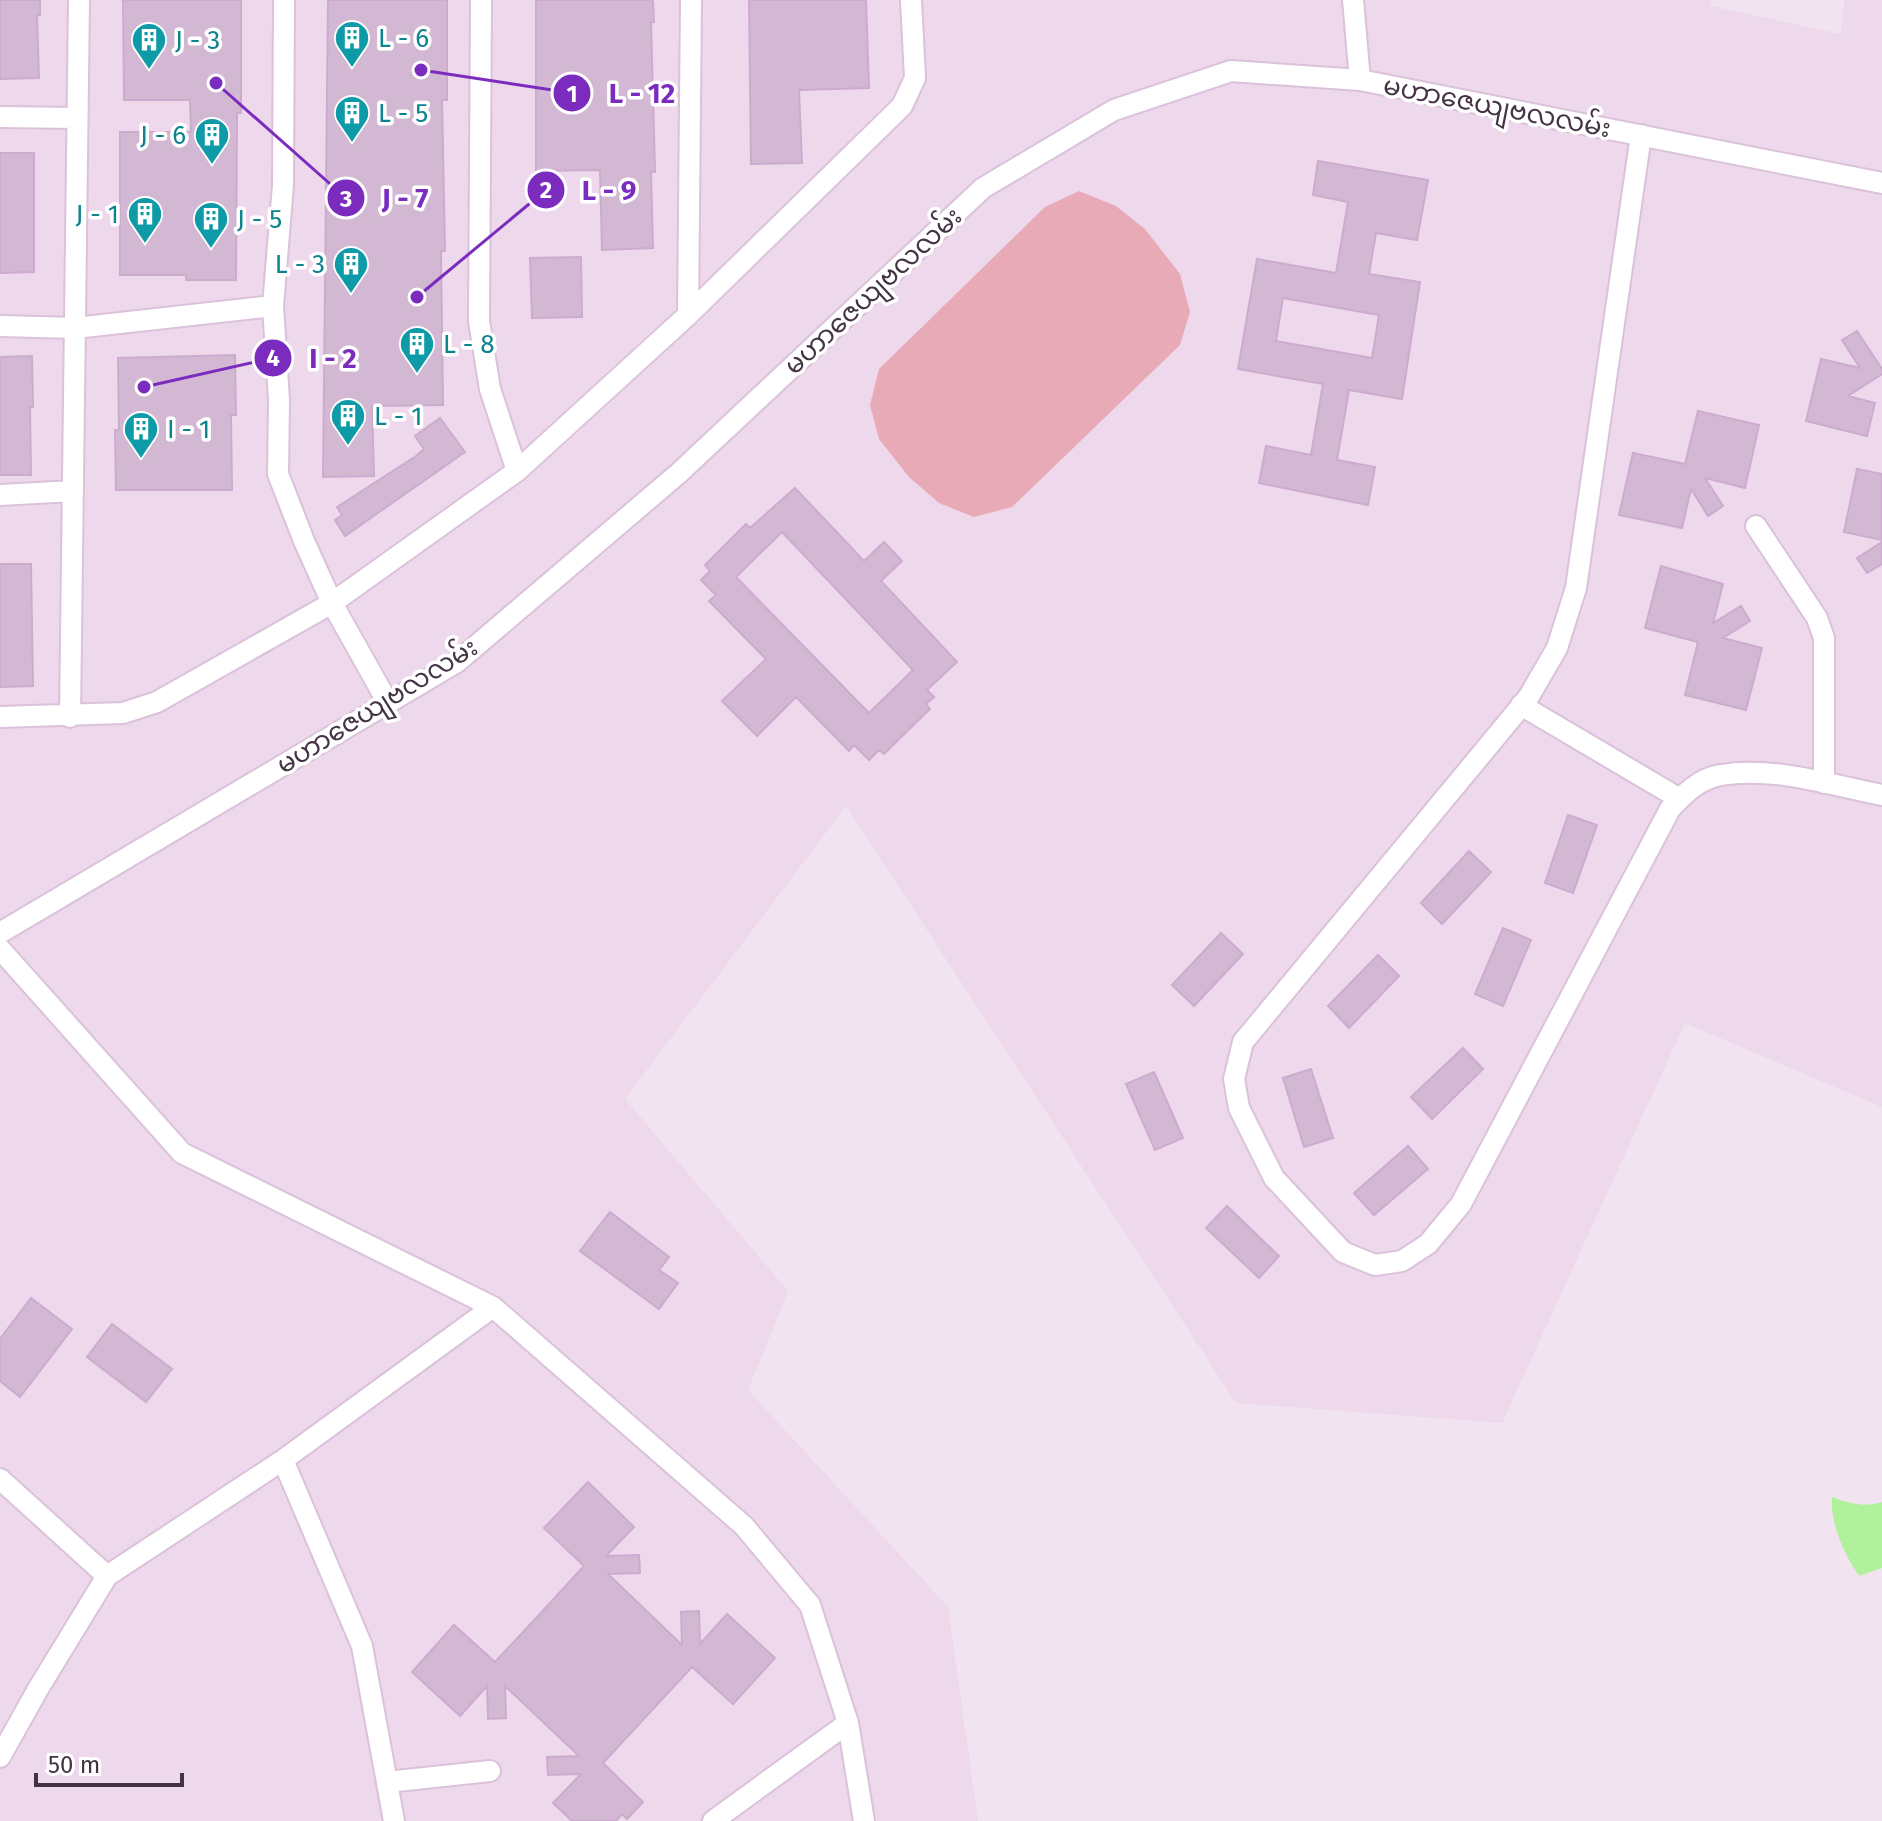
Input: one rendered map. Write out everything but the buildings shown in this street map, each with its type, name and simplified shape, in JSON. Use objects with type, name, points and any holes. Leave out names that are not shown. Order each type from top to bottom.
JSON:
[{"type":"street","points":[[70,717],[79,0]]},
{"type":"street","points":[[284,0],[283,185],[273,306],[279,400],[278,474],[332,603],[388,703]]},
{"type":"street","points":[[481,0],[479,321],[490,389],[517,471]]},
{"type":"street","points":[[688,315],[691,0]]},
{"type":"street","points":[[0,717],[123,713],[157,702],[332,603],[517,471],[688,315],[906,99],[915,78],[911,0]]},
{"type":"street","points":[[1353,0],[1360,80]]},
{"type":"street","name":"မဟာဇေယျဗလလမ်း","points":[[0,933],[457,662],[679,473],[983,188],[1114,110],[1231,71],[1360,80],[1882,183]]},
{"type":"street","points":[[0,117],[77,118]]},
{"type":"street","points":[[1641,135],[1576,588],[1557,648],[1521,705],[1243,1042],[1234,1079],[1239,1108],[1274,1178],[1343,1252],[1375,1265],[1402,1261],[1428,1244],[1461,1204],[1670,809],[1690,788],[1719,775],[1776,774],[1882,795]]},
{"type":"street","points":[[0,326],[75,328],[273,306]]},
{"type":"street","points":[[0,495],[73,491]]},
{"type":"street","points":[[1756,526],[1817,618],[1824,638],[1824,783]]},
{"type":"street","points":[[1521,705],[1680,799]]},
{"type":"street","points":[[0,949],[182,1153],[493,1307],[744,1526],[810,1605],[848,1723],[864,1821]]},
{"type":"street","points":[[0,1757],[107,1576],[283,1460],[493,1307]]},
{"type":"street","points":[[283,1460],[362,1646],[394,1821]]},
{"type":"street","points":[[0,1479],[107,1576]]},
{"type":"street","points":[[713,1821],[848,1723]]},
{"type":"street","points":[[387,1782],[490,1771]]},
{"type":"shaded area","points":[[0,0],[1711,0],[1711,6],[1841,34],[1844,0],[1882,0],[1882,1107],[1685,1023],[1502,1423],[1236,1403],[846,806],[625,1099],[788,1291],[748,1390],[948,1607],[978,1821],[0,1821]]},
{"type":"shaded area","points":[[1079,191],[1116,206],[1145,229],[1180,274],[1190,312],[1180,345],[1012,507],[974,517],[939,503],[909,477],[879,439],[870,405],[879,369],[1045,207]]},
{"type":"shaded area","points":[[1832,1497],[1863,1505],[1882,1502],[1882,1568],[1859,1576],[1839,1538]]},
{"type":"place","name":"L - 6","points":[[352,69]]},
{"type":"place","name":"L - 12","points":[[421,70]]},
{"type":"place","name":"J - 3","points":[[149,71]]},
{"type":"place","name":"J - 7","points":[[216,83]]},
{"type":"place","name":"L - 5","points":[[352,144]]},
{"type":"place","name":"J - 6","points":[[212,166]]},
{"type":"place","name":"J - 1","points":[[145,245]]},
{"type":"place","name":"J - 5","points":[[211,250]]},
{"type":"place","name":"L - 3","points":[[351,295]]},
{"type":"place","name":"L - 9","points":[[417,297]]},
{"type":"place","name":"L - 8","points":[[417,375]]},
{"type":"place","name":"I - 2","points":[[144,387]]},
{"type":"place","name":"L - 1","points":[[348,447]]},
{"type":"place","name":"I - 1","points":[[141,460]]}]
